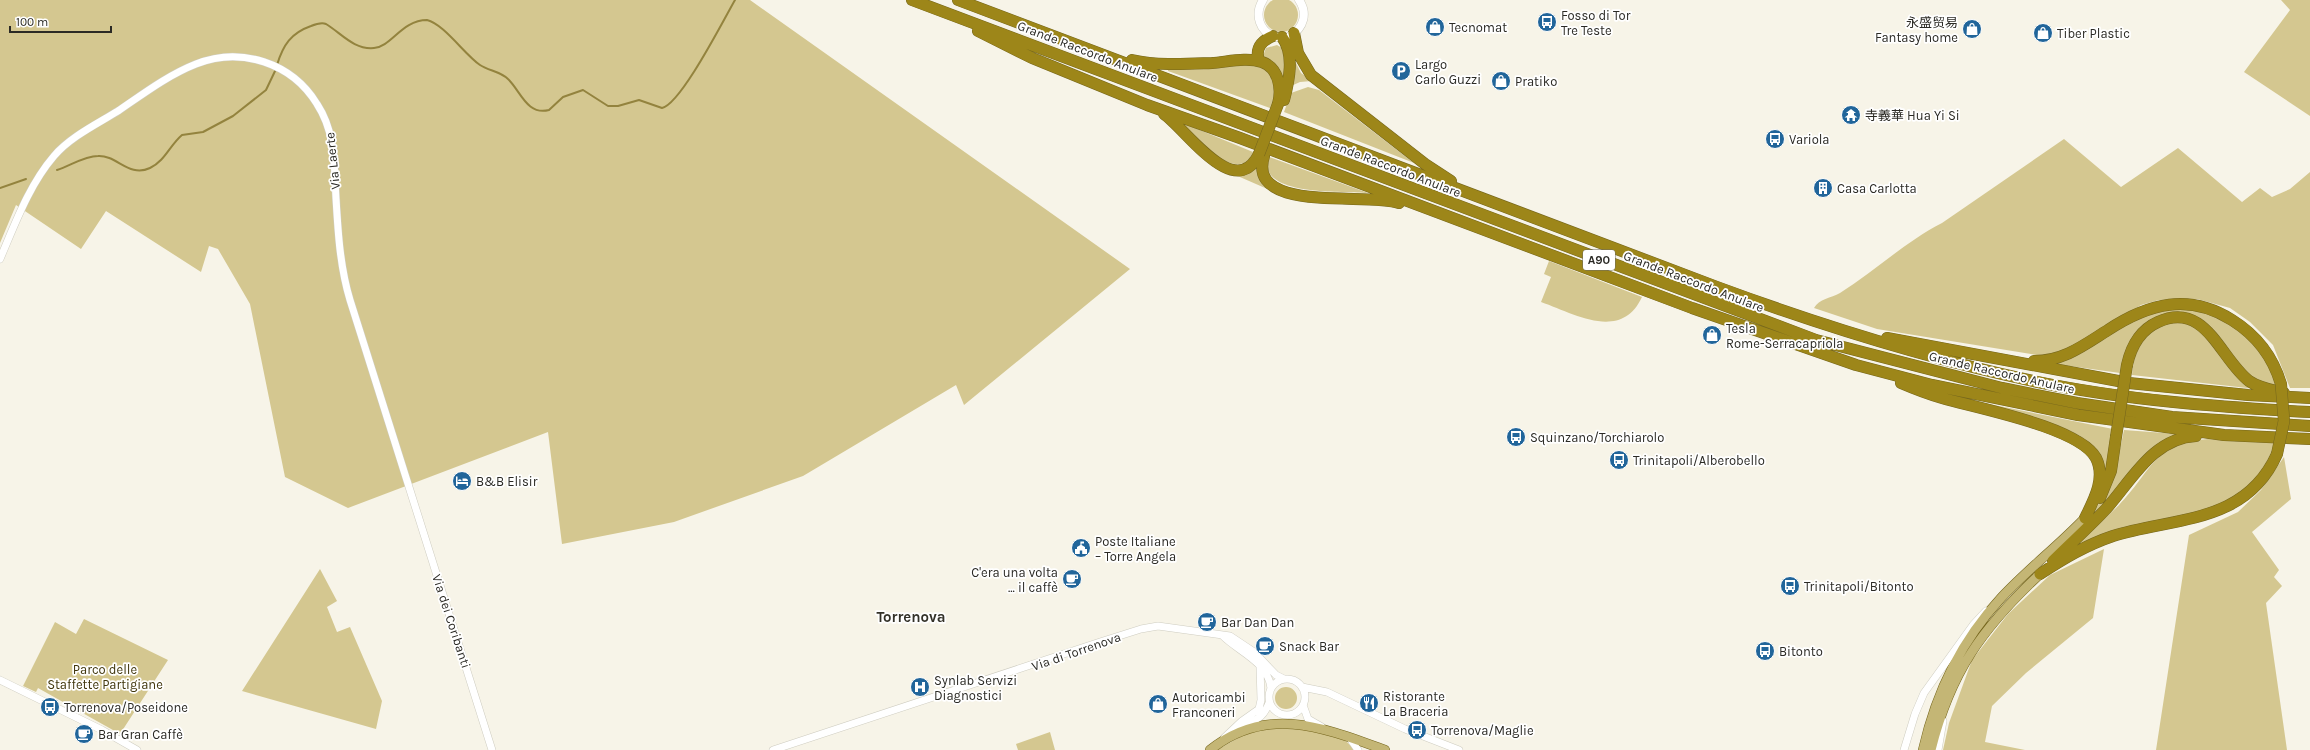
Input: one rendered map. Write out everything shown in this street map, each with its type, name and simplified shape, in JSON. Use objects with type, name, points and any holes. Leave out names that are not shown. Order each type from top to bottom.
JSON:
[{"type":"highway","name":"Grande Raccordo Anulare","points":[[912,0],[1816,340],[2002,388],[2077,403],[2172,417],[2310,426]]},
{"type":"highway","name":"Grande Raccordo Anulare","points":[[958,0],[1742,297],[1843,331],[1966,365],[2069,387],[2175,402],[2310,412]]},
{"type":"highway","points":[[937,10],[1019,53],[1146,105],[1449,216],[1692,308],[1856,365],[1932,395],[2053,429],[2083,444],[2094,455],[2100,472],[2096,494],[2085,518]]},
{"type":"highway","points":[[1294,33],[1301,60],[1316,79],[1425,164],[1475,196]]},
{"type":"highway","points":[[1259,62],[1259,46],[1262,42],[1278,37],[1287,46],[1289,63],[1281,105],[1262,155],[1262,165],[1265,178],[1274,188],[1285,193],[1301,197],[1380,199],[1395,202],[1422,212],[1449,216]]},
{"type":"highway","points":[[1092,51],[1144,63],[1259,62],[1269,67],[1278,79],[1281,105]]},
{"type":"highway","points":[[1146,105],[1172,120],[1205,154],[1224,167],[1232,170],[1244,170],[1262,155]]},
{"type":"highway","points":[[1999,358],[2036,361],[2060,358],[2080,348],[2140,312],[2162,306],[2188,304],[2216,311],[2248,331],[2271,359],[2281,384],[2284,397],[2284,426],[2277,454],[2266,474],[2255,487],[2223,509],[2192,519],[2111,537],[2085,548],[2040,574]]},
{"type":"highway","points":[[2085,518],[2098,502],[2107,484],[2111,471],[2127,365],[2133,346],[2150,327],[2166,319],[2186,319],[2195,322],[2206,329],[2237,368],[2251,382],[2307,398]]},
{"type":"highway","points":[[1843,331],[2136,384],[2198,391],[2307,398]]},
{"type":"highway","points":[[1856,365],[1932,385],[2070,414],[2224,435],[2310,439]]},
{"type":"highway","points":[[2040,574],[2104,510],[2141,467],[2164,446],[2183,437],[2224,435]]},
{"type":"main road","points":[[1263,0],[1258,13],[1260,22],[1264,30],[1278,37],[1294,33],[1301,26],[1304,16],[1303,7],[1299,0]]},
{"type":"main road","points":[[1923,750],[1934,708],[1950,671],[1972,635],[1997,603],[2085,518]]},
{"type":"main road","points":[[1931,750],[1945,704],[1957,677],[1972,650],[1990,625],[2040,574]]},
{"type":"main road","points":[[1213,747],[1240,732],[1267,725],[1298,724],[1328,730],[1385,750]]},
{"type":"street","name":"Via Laerte","points":[[0,259],[37,180],[50,160],[65,145],[157,85],[196,64],[216,59],[237,57],[267,62],[287,73],[304,87],[316,102],[330,130],[335,163],[340,250],[346,286],[410,491]]},
{"type":"street","name":"Via dei Coribanti","points":[[410,491],[492,750]]},
{"type":"street","points":[[1904,750],[1916,709],[1927,688],[1975,622],[1997,603]]},
{"type":"street","name":"Via di Torrenova","points":[[773,750],[1144,628],[1168,627],[1233,637],[1256,655],[1276,675],[1284,679]]},
{"type":"street","name":"Via di Torrenova","points":[[1223,636],[1260,666],[1268,677],[1271,688]]},
{"type":"street","points":[[1213,747],[1237,726],[1259,710],[1261,700],[1260,666]]},
{"type":"street","points":[[1938,750],[1944,720],[1957,677]]},
{"type":"street","points":[[1237,726],[1259,719],[1265,712],[1269,702],[1271,688],[1276,682],[1284,679],[1293,680],[1302,687],[1327,692],[1406,729],[1459,750]]},
{"type":"street","points":[[0,680],[102,730],[137,750]]},
{"type":"street","points":[[1302,687],[1305,714],[1311,721],[1328,730]]},
{"type":"street","points":[[1269,702],[1275,712],[1286,716],[1297,713],[1317,689]]},
{"type":"street","points":[[1347,736],[1358,750]]},
{"type":"green space","points":[[1278,-2],[1284,-2],[1288,-1],[1295,5],[1298,15],[1297,22],[1291,29],[1284,32],[1278,32],[1274,31],[1267,25],[1264,18],[1264,12],[1265,8],[1271,1]]},
{"type":"green space","points":[[0,0],[750,0],[1130,269],[964,405],[956,385],[803,476],[674,522],[562,544],[548,432],[348,508],[285,477],[250,304],[218,249],[209,246],[201,272],[106,211],[81,249],[16,205],[0,243]]},
{"type":"green space","points":[[2281,0],[2310,0],[2310,116],[2244,72],[2290,10]]},
{"type":"green space","points":[[1277,45],[1282,48],[1285,53],[1284,85],[1263,56],[1266,48]]},
{"type":"green space","points":[[1292,55],[1301,73],[1312,81],[1300,82],[1291,86]]},
{"type":"green space","points":[[1252,64],[1266,69],[1276,82],[1273,109],[1168,71],[1168,68]]},
{"type":"green space","points":[[1308,87],[1319,90],[1414,163],[1284,112],[1291,93]]},
{"type":"green space","points":[[1178,121],[1253,152],[1246,162],[1237,164],[1226,161],[1215,155],[1204,146]]},
{"type":"green space","points":[[2064,139],[2121,187],[2178,148],[2242,202],[2260,188],[2272,197],[2290,189],[2310,172],[2310,388],[2290,388],[2273,345],[2250,322],[2230,308],[2197,299],[2159,300],[2141,305],[2070,350],[2043,356],[1877,329],[1814,308],[1822,301],[1840,293],[1915,239],[1942,223]]},
{"type":"green space","points":[[1269,157],[1368,193],[1330,192],[1286,185],[1276,179],[1269,172]]},
{"type":"green space","points":[[1259,161],[1263,182],[1272,191],[1233,174]]},
{"type":"green space","points":[[1549,261],[1642,297],[1633,311],[1622,318],[1610,322],[1582,318],[1568,313],[1541,302],[1551,277],[1544,274]]},
{"type":"green space","points":[[2180,308],[2208,312],[2244,333],[2268,361],[2277,388],[2259,382],[2245,372],[2215,332],[2205,323],[2176,315],[2128,345],[2120,373],[2055,364],[2068,359],[2141,315]]},
{"type":"green space","points":[[2175,322],[2187,323],[2196,327],[2256,389],[2132,375],[2136,356],[2144,340],[2157,329]]},
{"type":"green space","points":[[1954,397],[2113,429],[2105,474],[2092,447],[2081,436],[2047,422]]},
{"type":"green space","points":[[2124,430],[2178,434],[2087,521],[2107,489],[2115,467]]},
{"type":"green space","points":[[2208,439],[2276,442],[2261,474],[2230,502],[2072,549],[2119,505],[2147,470],[2164,453],[2176,446]]},
{"type":"green space","points":[[2284,457],[2291,499],[2252,532],[2279,570],[2274,577],[2282,586],[2266,603],[2287,750],[2156,750],[2189,535],[2238,512],[2261,490]]},
{"type":"green space","points":[[2104,549],[2093,618],[2026,673],[1992,706],[1985,742],[2025,750],[1943,750],[1949,723],[1972,660],[2008,614],[2050,575]]},
{"type":"green space","points":[[320,569],[337,601],[327,607],[337,632],[350,627],[382,701],[376,729],[242,691]]},
{"type":"green space","name":"Parco delle Staffette Partigiane","points":[[84,619],[168,660],[120,734],[38,688],[36,692],[23,686],[55,622],[76,634]]},
{"type":"green space","points":[[1286,687],[1294,690],[1297,698],[1294,706],[1286,709],[1278,706],[1275,698],[1278,690]]},
{"type":"green space","points":[[1271,728],[1317,731],[1329,734],[1339,737],[1348,743],[1354,750],[1217,750],[1245,734]]},
{"type":"green space","points":[[1050,732],[1055,750],[1018,750],[1016,744]]},
{"type":"waterway","points":[[277,65],[282,51],[293,36],[298,32],[317,24],[326,24],[354,44],[367,48],[374,48],[380,47],[411,24],[418,21],[427,20],[440,27],[480,65],[505,76],[525,101],[535,109],[541,111],[549,110],[563,97],[583,90],[608,106],[618,106],[639,100],[662,108],[670,103],[691,77],[735,0]]},
{"type":"waterway","points":[[57,170],[93,156],[105,157],[136,170],[150,168],[164,157],[182,135],[203,132],[233,116],[266,90],[276,69]]},
{"type":"waterway","points":[[0,188],[26,179]]},
{"type":"place","name":"Fosso di Tor Tre Teste","points":[[1547,22]]},
{"type":"place","name":"Tecnomat","points":[[1435,27]]},
{"type":"place","name":"永盛贸易 Fantasy home","points":[[1972,29]]},
{"type":"place","name":"Tiber Plastic","points":[[2043,33]]},
{"type":"place","name":"Largo Carlo Guzzi","points":[[1401,71]]},
{"type":"place","name":"Pratiko","points":[[1501,81]]},
{"type":"place","name":"寺義華 Hua Yi Si","points":[[1851,115]]},
{"type":"place","name":"Variola","points":[[1775,139]]},
{"type":"place","name":"Casa Carlotta","points":[[1823,188]]},
{"type":"place","name":"Tesla Rome-Serracapriola","points":[[1712,335]]},
{"type":"place","name":"Squinzano/Torchiarolo","points":[[1516,437]]},
{"type":"place","name":"Trinitapoli/Alberobello","points":[[1619,460]]},
{"type":"place","name":"B&B Elisir","points":[[462,481]]},
{"type":"place","name":"Poste Italiane – Torre Angela","points":[[1081,548]]},
{"type":"place","name":"C'era una volta ... il caffè","points":[[1072,579]]},
{"type":"place","name":"Trinitapoli/Bitonto","points":[[1790,586]]},
{"type":"place","name":"Bar Dan Dan","points":[[1207,622]]},
{"type":"place","name":"Snack Bar","points":[[1265,646]]},
{"type":"place","name":"Bitonto","points":[[1765,651]]},
{"type":"place","name":"Synlab Servizi Diagnostici","points":[[920,687]]},
{"type":"place","name":"Ristorante La Braceria","points":[[1369,703]]},
{"type":"place","name":"Autoricambi Franconeri","points":[[1158,704]]},
{"type":"place","name":"Torrenova/Poseidone","points":[[50,707]]},
{"type":"place","name":"Torrenova/Maglie","points":[[1417,730]]},
{"type":"place","name":"Bar Gran Caffè","points":[[84,734]]},
{"type":"district","name":"Torrenova","points":[[911,617]]}]
